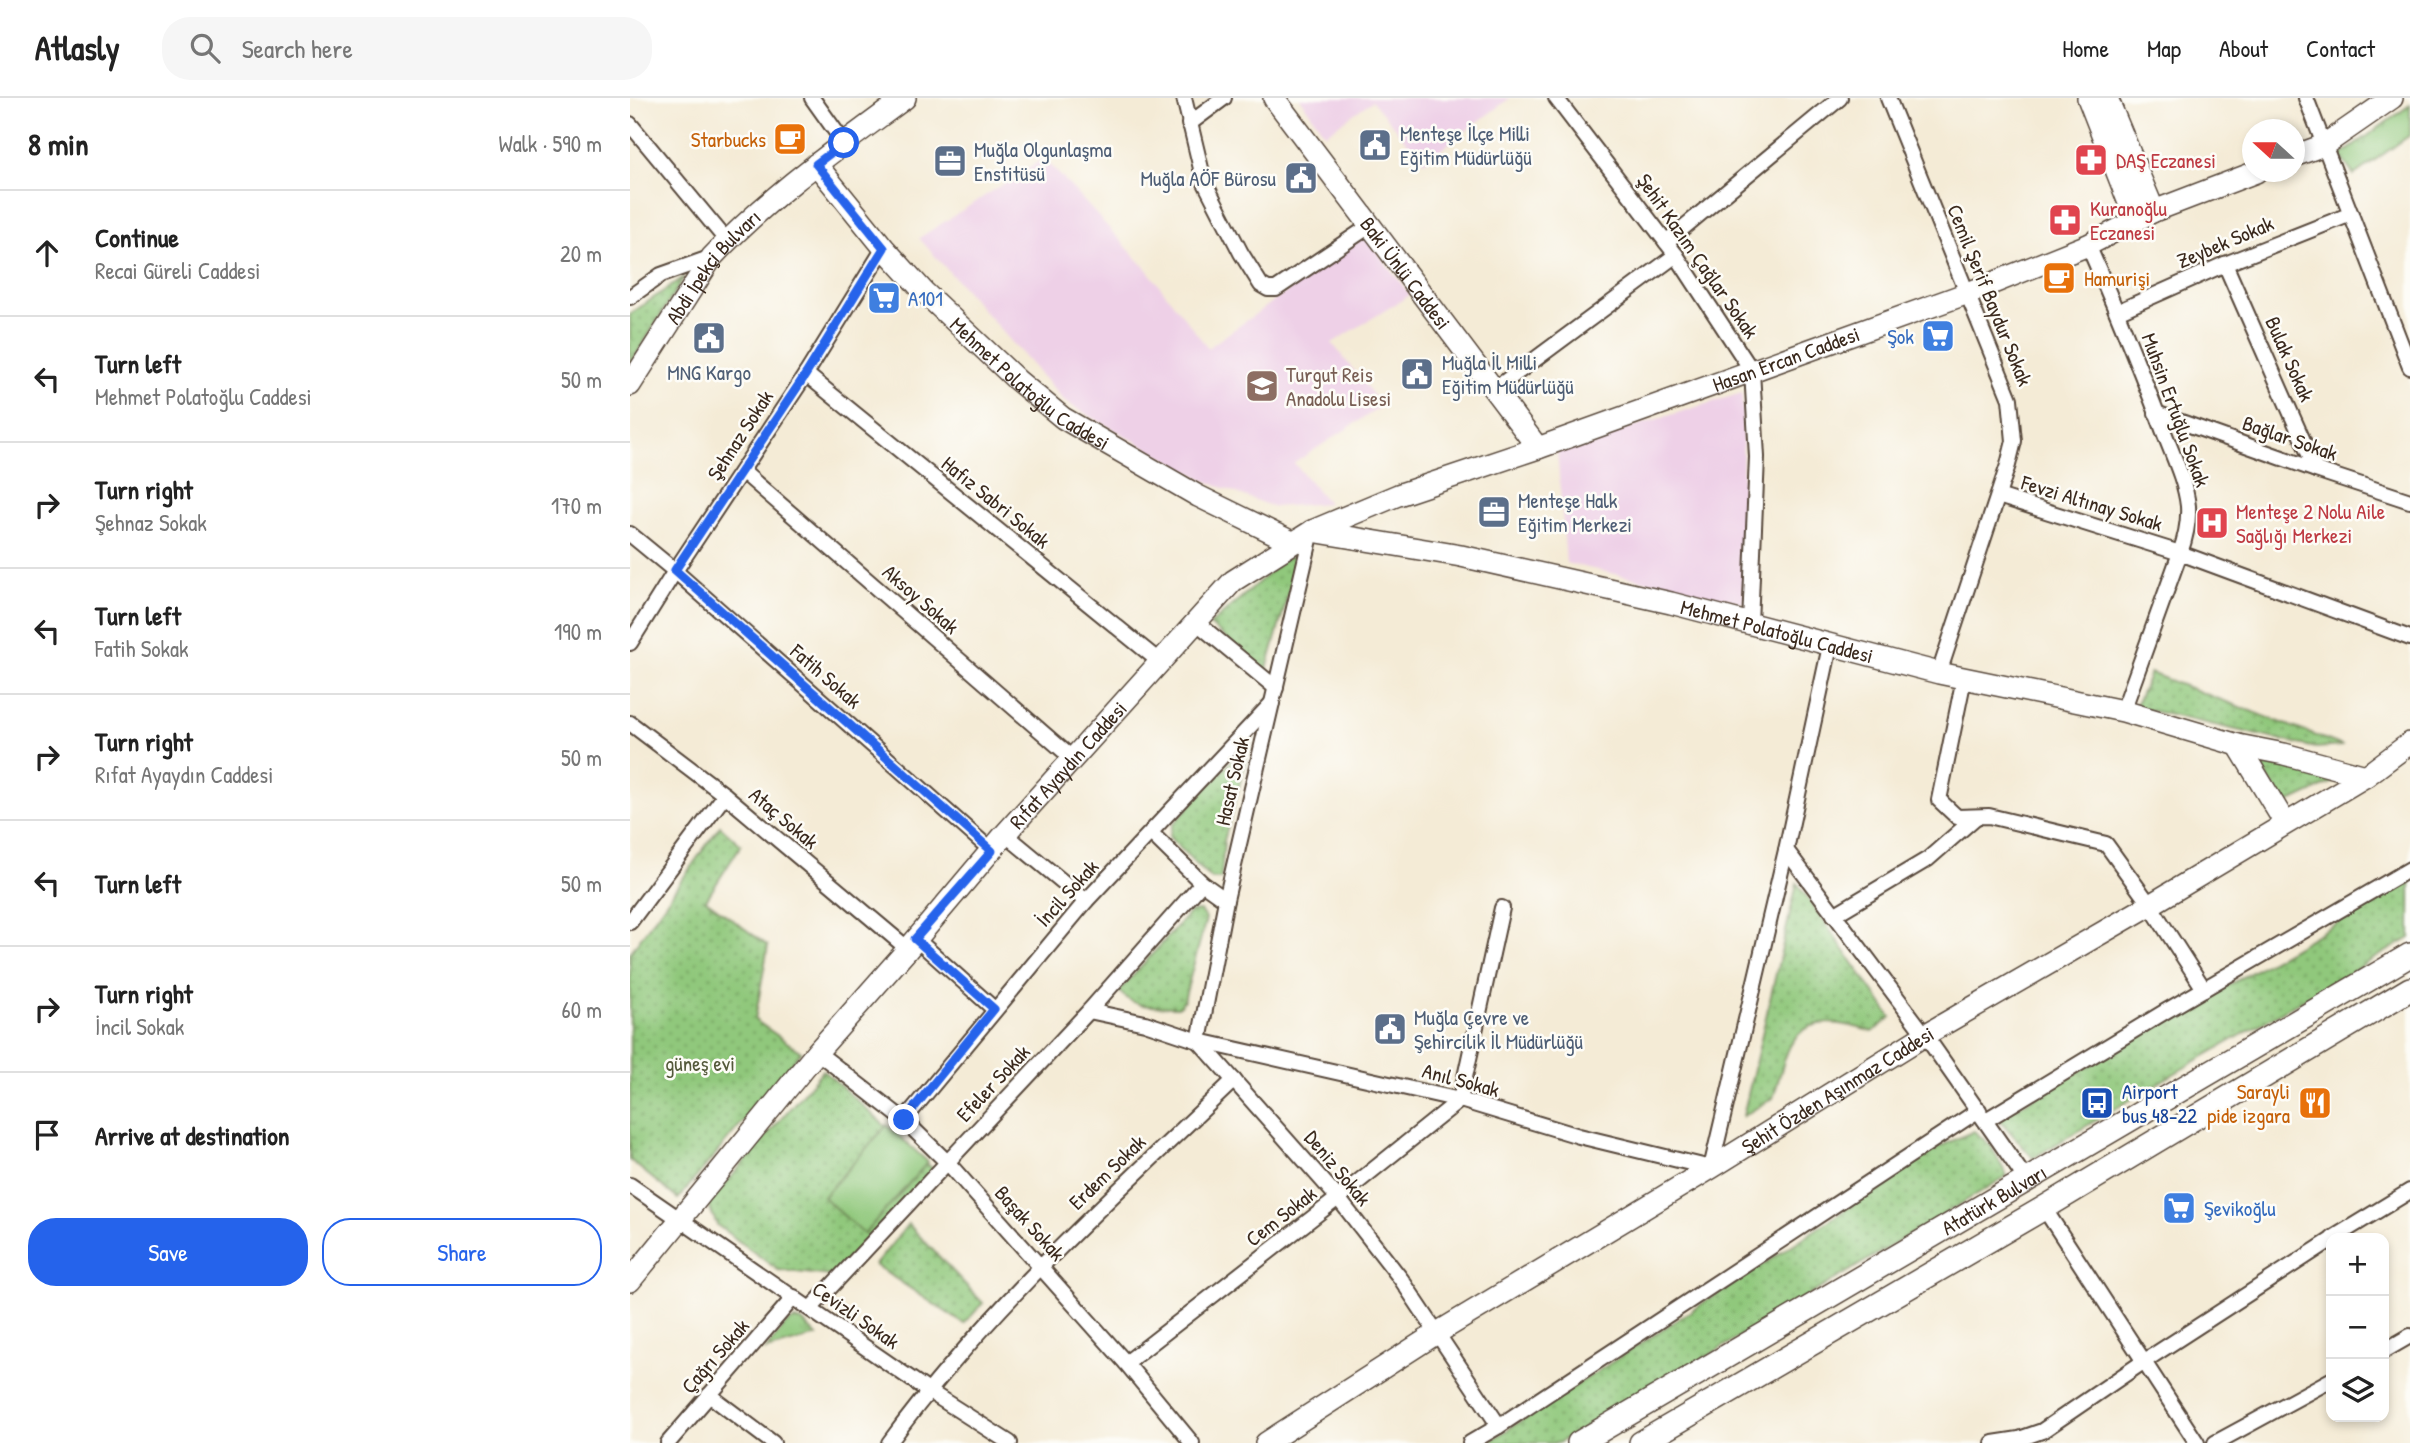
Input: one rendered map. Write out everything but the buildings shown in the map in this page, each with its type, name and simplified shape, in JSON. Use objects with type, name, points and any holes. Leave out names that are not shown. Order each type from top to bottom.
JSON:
[{"type":"main road","name":"Atatürk Bulvarı","points":[[1580,1443],[2410,955]]},
{"type":"main road","name":"Atatürk Bulvarı","points":[[1641,1443],[2044,1208],[2410,989]]},
{"type":"main road","points":[[2027,1181],[2044,1208]]},
{"type":"street","points":[[812,98],[844,143]]},
{"type":"street","name":"Abdi İpekçi Bulvarı","points":[[630,384],[712,257],[727,241],[816,164],[905,98]]},
{"type":"street","points":[[1184,98],[1204,180],[1241,253],[1261,285],[1276,289],[1370,225]]},
{"type":"street","points":[[1189,124],[1224,98]]},
{"type":"street","name":"Baki Ünlü Caddesi","points":[[1274,98],[1538,448]]},
{"type":"street","name":"Şehit Kazım Çağlar Sokak","points":[[1556,98],[1676,255],[1752,371],[1757,457],[1750,624]]},
{"type":"street","points":[[1666,242],[1840,98]]},
{"type":"street","name":"Cemil Şerif Baydur Sokak","points":[[1888,98],[2010,399],[2014,441],[1939,673]]},
{"type":"street","points":[[2088,98],[2145,216]]},
{"type":"street","points":[[2107,98],[2145,216]]},
{"type":"street","points":[[2306,98],[2410,366]]},
{"type":"street","points":[[2305,152],[2324,145],[2392,98]]},
{"type":"street","points":[[630,124],[727,241]]},
{"type":"street","name":"Mehmet Polatoğlu Caddesi","points":[[816,164],[884,248],[925,293],[1017,380],[1063,418],[1198,496],[1292,542]]},
{"type":"street","name":"Hasan Ercan Caddesi","points":[[1312,531],[1398,495],[1538,448],[1968,293],[2088,245],[2145,216],[2242,178]]},
{"type":"street","name":"Zeybek Sokak","points":[[2118,312],[2225,264],[2351,214]]},
{"type":"street","name":"Muhsin Ertuğlu Sokak","points":[[2088,245],[2118,312],[2157,413],[2188,506],[2185,539],[2123,711]]},
{"type":"street","name":"Şehnaz Sokak","points":[[630,643],[675,570],[806,374],[884,248]]},
{"type":"street","points":[[1495,389],[1676,255]]},
{"type":"street","points":[[630,297],[662,275],[712,257]]},
{"type":"street","name":"Bulak Sokak","points":[[2225,264],[2316,470]]},
{"type":"street","name":"Hafız Sabri Sokak","points":[[806,374],[1160,662]]},
{"type":"street","name":"Bağlar Sokak","points":[[2157,413],[2410,501]]},
{"type":"street","name":"Aksoy Sokak","points":[[742,471],[1073,759]]},
{"type":"street","name":"Fevzi Altınay Sokak","points":[[1998,496],[2180,553],[2410,638]]},
{"type":"street","name":"Mehmet Polatoğlu Caddesi","points":[[1312,531],[1461,556],[1671,603],[1939,673],[2123,711],[2238,745],[2366,776]]},
{"type":"street","name":"Rıfat Ayaydın Caddesi","points":[[630,1281],[817,1052],[998,843],[1233,581],[1312,531]]},
{"type":"street","name":"Hasat Sokak","points":[[1199,1041],[1226,900],[1312,531]]},
{"type":"street","name":"Fatih Sokak","points":[[630,534],[998,843],[1086,901]]},
{"type":"street","points":[[1196,622],[1274,695]]},
{"type":"street","points":[[1711,1168],[1786,850],[1830,646]]},
{"type":"street","points":[[1964,678],[1938,800],[1957,817],[1989,816],[2106,844],[2150,905],[2204,989]]},
{"type":"street","name":"İncil Sokak","points":[[904,1120],[1086,901],[1151,833],[1274,695]]},
{"type":"street","name":"Ataç Sokak","points":[[630,723],[994,1009]]},
{"type":"street","name":"Şehit Özden Aşınmaz Caddesi","points":[[1266,1443],[1437,1333],[1711,1168],[1924,1035],[2366,776],[2410,743]]},
{"type":"street","points":[[2238,745],[2285,823]]},
{"type":"street","points":[[630,922],[724,795]]},
{"type":"street","points":[[1834,915],[1928,859],[1976,817]]},
{"type":"street","points":[[1151,833],[1202,883],[1226,900]]},
{"type":"street","points":[[1786,850],[1924,1035],[2027,1181]]},
{"type":"street","points":[[1470,1443],[1982,1115],[2410,869]]},
{"type":"street","name":"Efeler Sokak","points":[[811,1308],[1089,1011],[1202,883]]},
{"type":"street","points":[[1460,1100],[1502,908]]},
{"type":"street","name":"Deniz Sokak","points":[[1089,1011],[1145,1023],[1199,1041],[1338,1198],[1401,1279],[1499,1426]]},
{"type":"street","name":"Anıl Sokak","points":[[1199,1041],[1460,1100],[1579,1136],[1711,1168]]},
{"type":"street","name":"Başak Sokak","points":[[817,1052],[904,1120],[948,1163],[1126,1363],[1192,1443]]},
{"type":"street","name":"Erdem Sokak","points":[[889,1443],[928,1390],[1040,1266],[1234,1080]]},
{"type":"street","name":"Cem Sokak","points":[[1126,1363],[1460,1100]]},
{"type":"street","name":"Cevizli Sokak","points":[[630,1185],[928,1390],[1010,1443]]},
{"type":"street","points":[[2342,1233],[2410,1191]]},
{"type":"street","points":[[2044,1208],[2197,1443]]},
{"type":"street","points":[[1993,1443],[2019,1439],[2042,1431],[2326,1243]]},
{"type":"street","name":"Çağrı Sokak","points":[[668,1443],[794,1297]]},
{"type":"street","points":[[2389,1348],[2410,1336]]},
{"type":"street","points":[[2215,1443],[2326,1383]]},
{"type":"street","points":[[709,1395],[773,1443]]},
{"type":"shaded area","points":[[1300,98],[1510,98],[1424,162],[1372,101],[1325,134]]},
{"type":"shaded area","points":[[1044,158],[1145,267],[1208,348],[1365,236],[1410,295],[1332,343],[1382,406],[1294,463],[1328,503],[1273,507],[1208,482],[1065,402],[919,238]]},
{"type":"shaded area","points":[[1742,393],[1744,603],[1566,563],[1557,450]]},
{"type":"green space","points":[[2410,105],[2410,135],[2354,175],[2340,156]]},
{"type":"green space","points":[[684,277],[630,365],[630,314]]},
{"type":"green space","points":[[1300,553],[1266,672],[1210,625],[1284,560]]},
{"type":"green space","points":[[2150,673],[2343,746],[2316,748],[2135,707]]},
{"type":"green space","points":[[1251,743],[1224,841],[1221,879],[1211,879],[1169,837],[1173,824],[1245,746]]},
{"type":"green space","points":[[2261,760],[2330,771],[2334,775],[2331,783],[2286,804],[2261,767]]},
{"type":"green space","name":"güneş evi","points":[[720,826],[741,845],[706,900],[768,946],[755,1020],[801,1052],[678,1199],[630,1160],[630,953]]},
{"type":"green space","points":[[2410,881],[2410,938],[2033,1158],[1998,1118]]},
{"type":"green space","points":[[1797,883],[1891,1017],[1873,1032],[1827,1023],[1806,1029],[1790,1046],[1773,1098],[1743,1116]]},
{"type":"green space","points":[[1200,911],[1206,919],[1184,1000],[1178,1007],[1138,1004],[1125,997],[1119,991],[1190,912]]},
{"type":"green space","points":[[823,1070],[934,1170],[831,1276],[778,1270],[717,1225],[708,1204]]},
{"type":"green space","points":[[887,1125],[928,1162],[864,1234],[823,1197]]},
{"type":"green space","points":[[1974,1131],[1991,1146],[2007,1176],[1558,1443],[1487,1443],[1939,1147]]},
{"type":"green space","points":[[908,1224],[983,1303],[964,1324],[875,1265]]},
{"type":"green space","points":[[794,1320],[802,1321],[817,1336],[766,1350],[785,1325]]},
{"type":"place","name":"Starbucks","points":[[790,139]]},
{"type":"place","name":"Menteşe İlçe Milli Eğitim Müdürlüğü","points":[[1375,145]]},
{"type":"place","name":"DAŞ Eczanesi","points":[[2091,160]]},
{"type":"place","name":"Muğla Olgunlaşma Enstitüsü","points":[[950,161]]},
{"type":"place","name":"Muğla AÖF Bürosu","points":[[1301,178]]},
{"type":"place","name":"Kuranoğlu Eczanesi","points":[[2065,220]]},
{"type":"place","name":"Hamurişi","points":[[2059,278]]},
{"type":"place","name":"A101","points":[[884,298]]},
{"type":"place","name":"Şok","points":[[1938,336]]},
{"type":"place","name":"MNG Kargo","points":[[709,338]]},
{"type":"place","name":"Muğla İl Milli Eğitim Müdürlüğü","points":[[1417,374]]},
{"type":"place","name":"Turgut Reis Anadolu Lisesi","points":[[1262,386]]},
{"type":"place","name":"Menteşe Halk Eğitim Merkezi","points":[[1494,512]]},
{"type":"place","name":"Menteşe 2 Nolu Aile Sağlığı Merkezi","points":[[2212,523]]},
{"type":"place","name":"Muğla Çevre ve Şehircilik İl Müdürlüğü","points":[[1390,1029]]},
{"type":"place","name":"Airport bus 48-22","points":[[2097,1103]]},
{"type":"place","name":"Sarayli pide izgara","points":[[2315,1103]]},
{"type":"place","name":"Şevikoğlu","points":[[2179,1208]]},
{"type":"route","points":[[844,143],[816,164],[884,248],[806,374],[675,570],[992,851],[915,939],[994,1009],[904,1120]]}]
